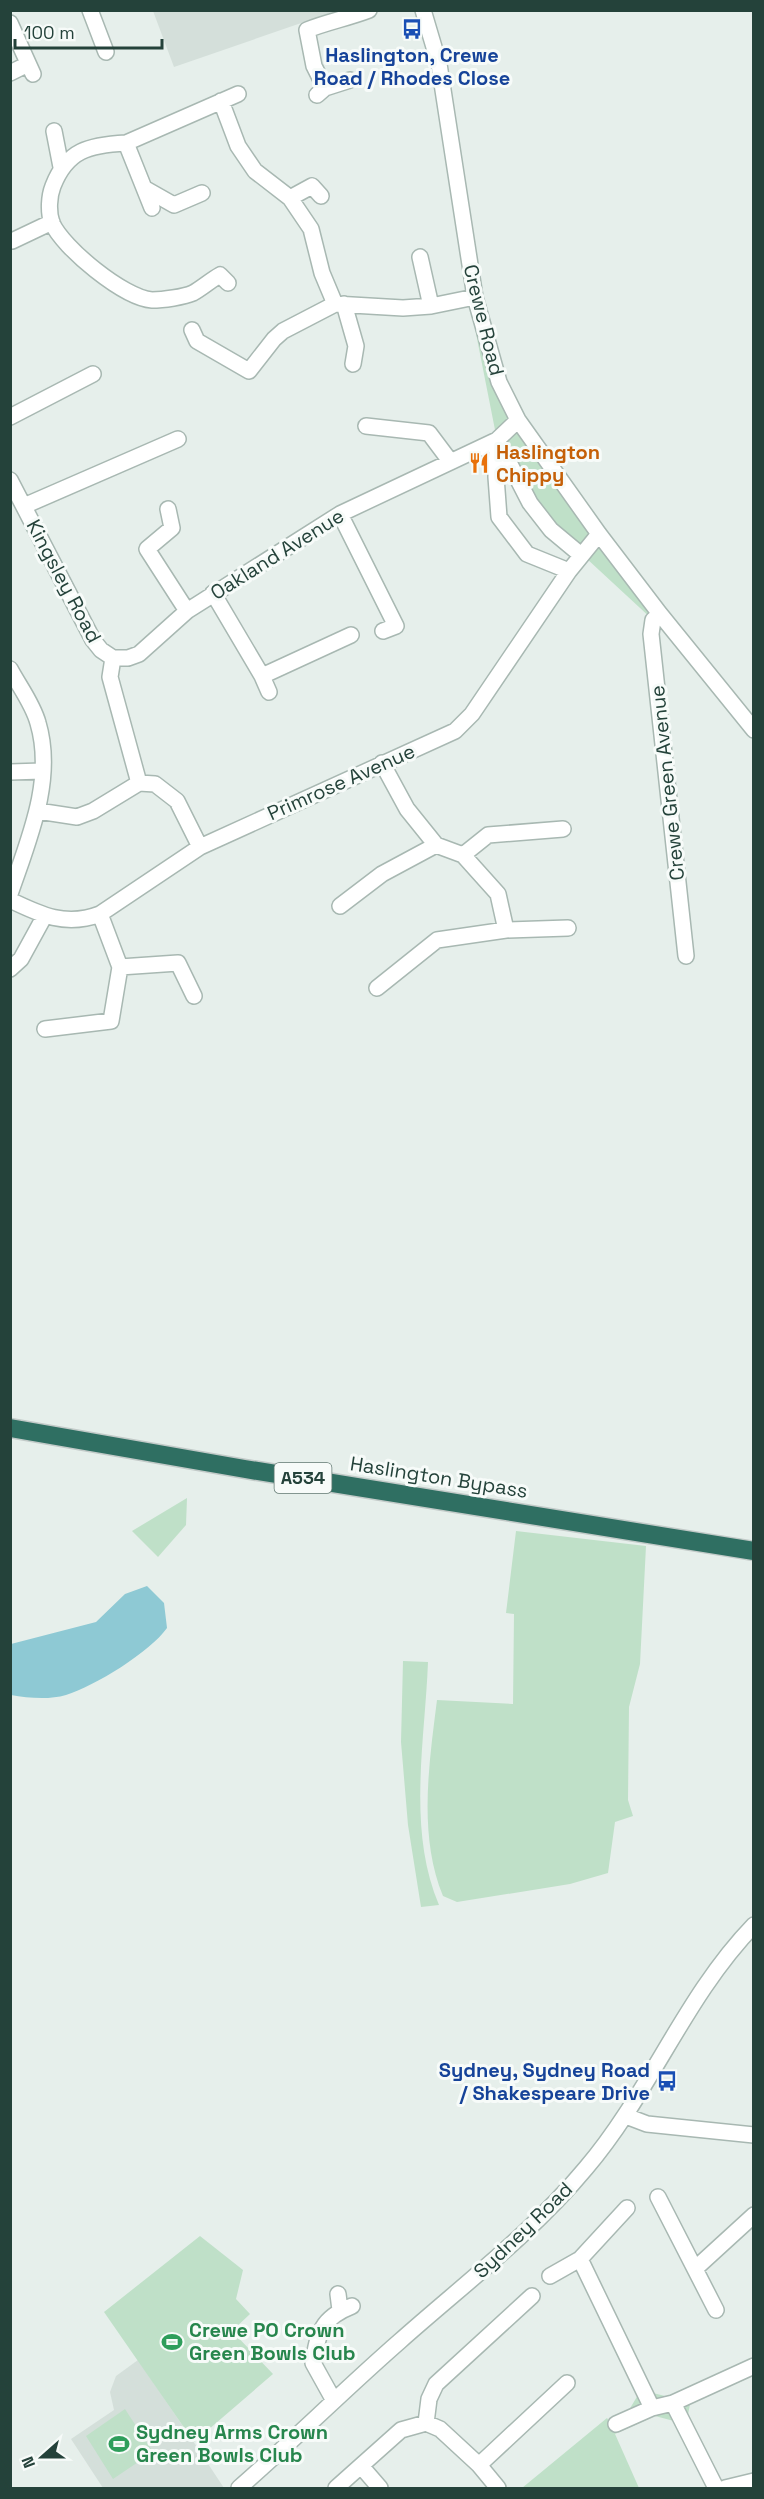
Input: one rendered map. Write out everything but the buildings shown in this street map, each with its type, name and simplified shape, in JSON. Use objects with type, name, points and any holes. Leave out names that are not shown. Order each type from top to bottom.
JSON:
[{"type":"highway","name":"Haslington Bypass","points":[[10,1428],[245,1469],[753,1551]]},
{"type":"street","points":[[90,10],[106,52]]},
{"type":"street","points":[[350,80],[321,91],[307,30],[369,10]]},
{"type":"street","name":"Crewe Road","points":[[423,10],[439,64],[475,297],[499,382],[518,420],[599,534],[753,730]]},
{"type":"street","points":[[10,22],[31,69],[10,74]]},
{"type":"street","points":[[61,167],[87,149],[106,144],[126,143],[238,94]]},
{"type":"street","points":[[221,101],[238,146],[255,171],[290,198],[311,229],[322,273],[339,304],[356,346],[353,365]]},
{"type":"street","points":[[54,131],[61,167],[51,192],[52,222],[62,239],[117,287],[151,300],[192,293],[222,274]]},
{"type":"street","points":[[126,143],[152,208]]},
{"type":"street","points":[[290,198],[315,186]]},
{"type":"street","points":[[144,188],[174,205],[202,193]]},
{"type":"street","points":[[12,241],[52,222]]},
{"type":"street","points":[[420,257],[431,306]]},
{"type":"street","points":[[192,330],[197,341],[249,371],[283,331],[339,304],[403,308],[431,306],[475,297]]},
{"type":"street","points":[[10,417],[93,374]]},
{"type":"street","name":"Oakland Avenue","points":[[113,658],[128,658],[139,654],[187,611],[340,514],[497,440],[518,420]]},
{"type":"street","points":[[366,426],[429,433],[450,461]]},
{"type":"street","points":[[24,506],[178,440]]},
{"type":"street","points":[[497,440],[530,503],[551,530],[581,555]]},
{"type":"street","points":[[497,440],[496,477],[499,517],[527,554],[569,571]]},
{"type":"street","name":"Kingsley Road","points":[[10,480],[93,640],[101,650],[113,658],[110,677],[138,783]]},
{"type":"street","points":[[168,509],[172,528],[147,549],[187,611]]},
{"type":"street","points":[[340,514],[390,629]]},
{"type":"street","name":"Primrose Avenue","points":[[10,900],[44,916],[71,920],[100,915],[200,847],[464,724],[569,571],[599,534]]},
{"type":"street","points":[[213,593],[269,692]]},
{"type":"street","name":"Crewe Green Avenue","points":[[660,614],[652,620],[651,634],[686,956]]},
{"type":"street","points":[[262,676],[351,635]]},
{"type":"street","points":[[10,669],[38,721],[42,744],[38,812],[10,894]]},
{"type":"street","points":[[382,764],[407,809],[436,844],[463,855],[498,894],[506,930]]},
{"type":"street","points":[[10,772],[42,771]]},
{"type":"street","points":[[38,812],[77,817],[93,811],[138,783],[155,784],[177,801],[200,847]]},
{"type":"street","points":[[463,855],[488,835],[564,829]]},
{"type":"street","points":[[340,906],[382,874],[436,844]]},
{"type":"street","points":[[45,1029],[111,1021],[120,967],[100,915]]},
{"type":"street","points":[[10,969],[21,959],[44,916]]},
{"type":"street","points":[[377,988],[437,940],[506,930],[568,928]]},
{"type":"street","points":[[120,967],[178,963],[194,996]]},
{"type":"street","name":"Sydney Road","points":[[243,2487],[333,2399],[506,2250],[587,2168],[626,2116],[694,2002],[753,1925]]},
{"type":"street","points":[[626,2116],[647,2124],[753,2135]]},
{"type":"street","points":[[658,2197],[716,2310]]},
{"type":"street","points":[[550,2276],[580,2259],[627,2208]]},
{"type":"street","points":[[696,2268],[753,2215]]},
{"type":"street","points":[[580,2259],[652,2408]]},
{"type":"street","points":[[333,2399],[313,2363],[319,2330],[346,2308],[338,2294]]},
{"type":"street","points":[[426,2423],[429,2399],[436,2384],[532,2296]]},
{"type":"street","points":[[616,2424],[652,2408],[673,2403],[753,2366]]},
{"type":"street","points":[[479,2465],[567,2383]]},
{"type":"street","points":[[673,2403],[716,2488]]},
{"type":"street","points":[[336,2488],[401,2430],[426,2423],[440,2429],[479,2465],[498,2488]]},
{"type":"street","points":[[361,2466],[380,2488]]},
{"type":"street","points":[[725,2488],[753,2481]]},
{"type":"shaded area","points":[[153,10],[336,11],[174,67]]},
{"type":"shaded area","points":[[138,2360],[224,2488],[103,2488],[71,2439],[114,2410],[110,2392],[116,2376]]},
{"type":"green space","points":[[469,298],[499,382],[660,614],[653,620],[586,558],[596,535],[576,547],[551,530],[497,440]]},
{"type":"green space","points":[[187,1498],[186,1525],[158,1557],[132,1531]]},
{"type":"green space","points":[[516,1531],[646,1546],[640,1664],[629,1707],[628,1800],[633,1816],[615,1822],[608,1873],[570,1884],[457,1902],[443,1896],[430,1849],[429,1774],[437,1700],[513,1704],[514,1614],[506,1613]]},
{"type":"green space","points":[[403,1661],[428,1662],[420,1785],[421,1816],[423,1846],[429,1876],[439,1905],[421,1907],[408,1825],[401,1742]]},
{"type":"green space","points":[[200,2236],[243,2270],[236,2299],[250,2314],[232,2331],[273,2374],[194,2442],[104,2312]]},
{"type":"green space","points":[[753,2359],[753,2376],[690,2404],[687,2420],[674,2421],[655,2416],[615,2434],[639,2488],[522,2488],[607,2418],[609,2421],[629,2410],[638,2395],[649,2392],[669,2397]]},
{"type":"green space","name":"Sydney Arms Crown Green Bowls Club","points":[[125,2409],[153,2452],[113,2479],[86,2436]]},
{"type":"water","points":[[147,1586],[164,1603],[167,1628],[148,1647],[106,1676],[78,1691],[53,1698],[11,1695],[11,1644],[96,1622],[125,1594]]},
{"type":"place","name":"Haslington, Crewe Road / Rhodes Close","points":[[412,29]]},
{"type":"place","name":"Haslington Chippy","points":[[479,463]]},
{"type":"place","name":"Sydney, Sydney Road / Shakespeare Drive","points":[[667,2081]]},
{"type":"place","name":"Crewe PO Crown Green Bowls Club","points":[[172,2342]]},
{"type":"place","name":"Sydney Arms Crown Green Bowls Club","points":[[119,2444]]}]
